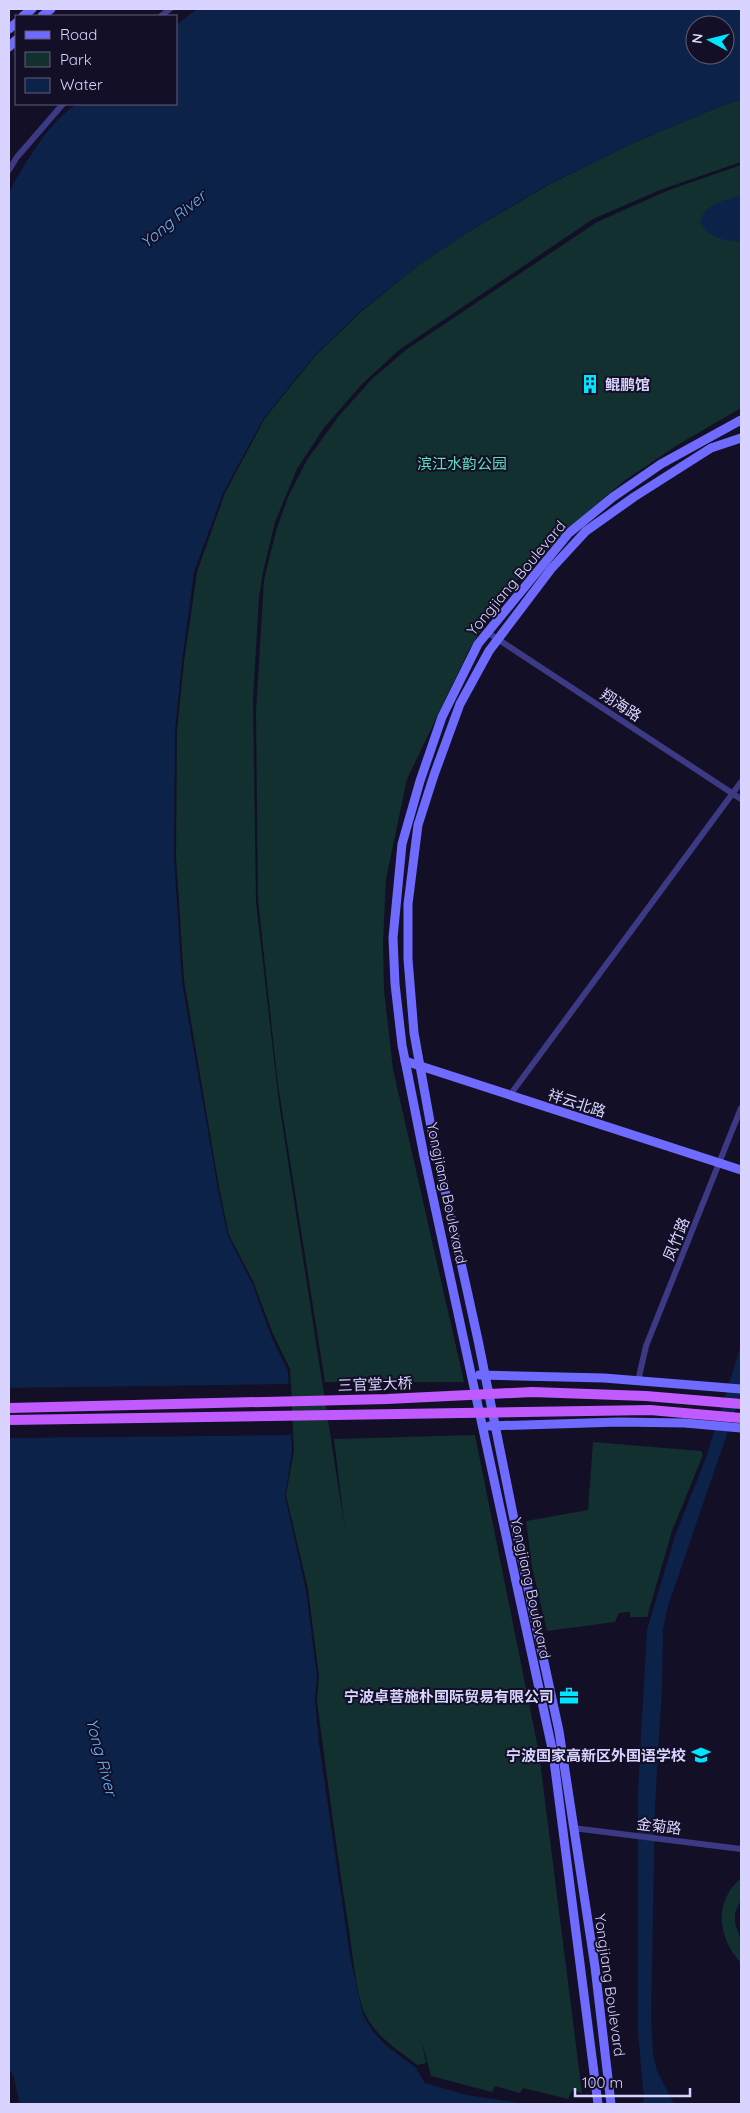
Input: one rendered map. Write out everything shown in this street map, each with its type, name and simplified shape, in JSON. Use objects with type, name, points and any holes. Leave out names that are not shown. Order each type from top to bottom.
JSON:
[{"type":"main road","name":"Yongjiang Boulevard","points":[[598,2102],[553,1753],[405,1061],[395,984],[393,938],[402,844],[420,781],[442,717],[478,644],[569,533],[613,497],[661,464],[741,420]]},
{"type":"main road","name":"Yongjiang Boulevard","points":[[611,2103],[595,1967],[560,1731],[431,1127],[414,1033],[408,959],[408,904],[418,825],[434,775],[460,704],[489,651],[551,569],[586,531],[634,497],[712,448],[741,438]]},
{"type":"main road","name":"祥云北路","points":[[405,1061],[741,1170]]},
{"type":"main road","points":[[471,1375],[638,1381],[741,1389]]},
{"type":"main road","name":"三官堂大桥","points":[[9,1408],[387,1399],[532,1392],[646,1396],[741,1404]]},
{"type":"main road","name":"三官堂大桥","points":[[9,1420],[650,1410],[741,1418]]},
{"type":"main road","points":[[482,1428],[495,1425],[619,1422],[685,1423],[741,1428]]},
{"type":"street","points":[[9,170],[17,157],[62,105]]},
{"type":"street","name":"翔海路","points":[[487,632],[741,799]]},
{"type":"street","points":[[510,1095],[741,782]]},
{"type":"street","name":"凤竹路","points":[[638,1381],[646,1346],[741,1108]]},
{"type":"street","name":"金菊路","points":[[573,1828],[741,1849]]},
{"type":"green space","points":[[741,100],[741,162],[660,190],[593,219],[399,350],[361,385],[323,429],[297,469],[275,522],[259,597],[253,700],[256,902],[279,1103],[345,1530],[334,1439],[475,1435],[539,1753],[582,2093],[572,2090],[568,2099],[523,2088],[520,2093],[495,2086],[492,2092],[431,2076],[421,2039],[426,2063],[417,2065],[396,2049],[371,2024],[363,2009],[357,1987],[317,1701],[319,1676],[308,1589],[286,1495],[294,1451],[290,1369],[273,1334],[253,1281],[229,1235],[219,1187],[184,980],[176,856],[177,731],[184,662],[197,572],[225,493],[265,418],[316,355],[363,310],[420,264],[470,231],[548,185],[631,144],[723,105]]},
{"type":"green space","name":"滨江水韵公园","points":[[741,165],[741,408],[679,444],[624,481],[522,574],[491,614],[469,650],[407,779],[386,879],[383,942],[384,990],[393,1069],[464,1382],[325,1382],[278,1085],[258,900],[256,712],[264,580],[276,531],[288,497],[307,460],[338,417],[372,379],[407,349],[597,222],[669,190]]},
{"type":"green space","points":[[593,1442],[701,1451],[703,1455],[672,1531],[647,1617],[630,1617],[630,1612],[619,1613],[615,1622],[547,1631],[532,1567],[526,1521],[588,1510]]},
{"type":"green space","points":[[741,1878],[741,1899],[735,1913],[735,1923],[741,1941],[741,1963],[727,1943],[722,1920],[726,1898]]},
{"type":"water","name":"Yong River","points":[[197,9],[741,9],[741,100],[723,105],[631,144],[547,185],[470,231],[420,264],[362,310],[315,355],[264,418],[223,493],[194,572],[182,662],[175,731],[174,857],[182,982],[228,1236],[253,1285],[271,1336],[288,1371],[292,1452],[285,1496],[306,1590],[317,1677],[315,1700],[319,1744],[350,1956],[363,2015],[374,2033],[387,2046],[416,2068],[425,2083],[466,2095],[526,2104],[20,2104],[14,2078],[9,2068],[9,192],[30,156],[55,123],[75,105],[178,105],[178,23]]},
{"type":"water","points":[[741,196],[741,242],[713,236],[700,223],[705,212],[710,207],[722,201]]},
{"type":"water","points":[[741,1345],[741,1393],[667,1609],[663,1630],[662,1688],[655,1805],[651,2017],[653,2054],[657,2071],[674,2104],[639,2104],[644,2100],[638,2031],[638,1792],[647,1630],[675,1536],[707,1455]]},
{"type":"pier","points":[[291,1384],[293,1435],[9,1438],[9,1388]]},
{"type":"place","name":"鲲鹏馆","points":[[590,384]]},
{"type":"place","name":"宁波卓菩施朴国际贸易有限公司","points":[[569,1696]]},
{"type":"place","name":"宁波国家高新区外国语学校","points":[[701,1755]]}]
